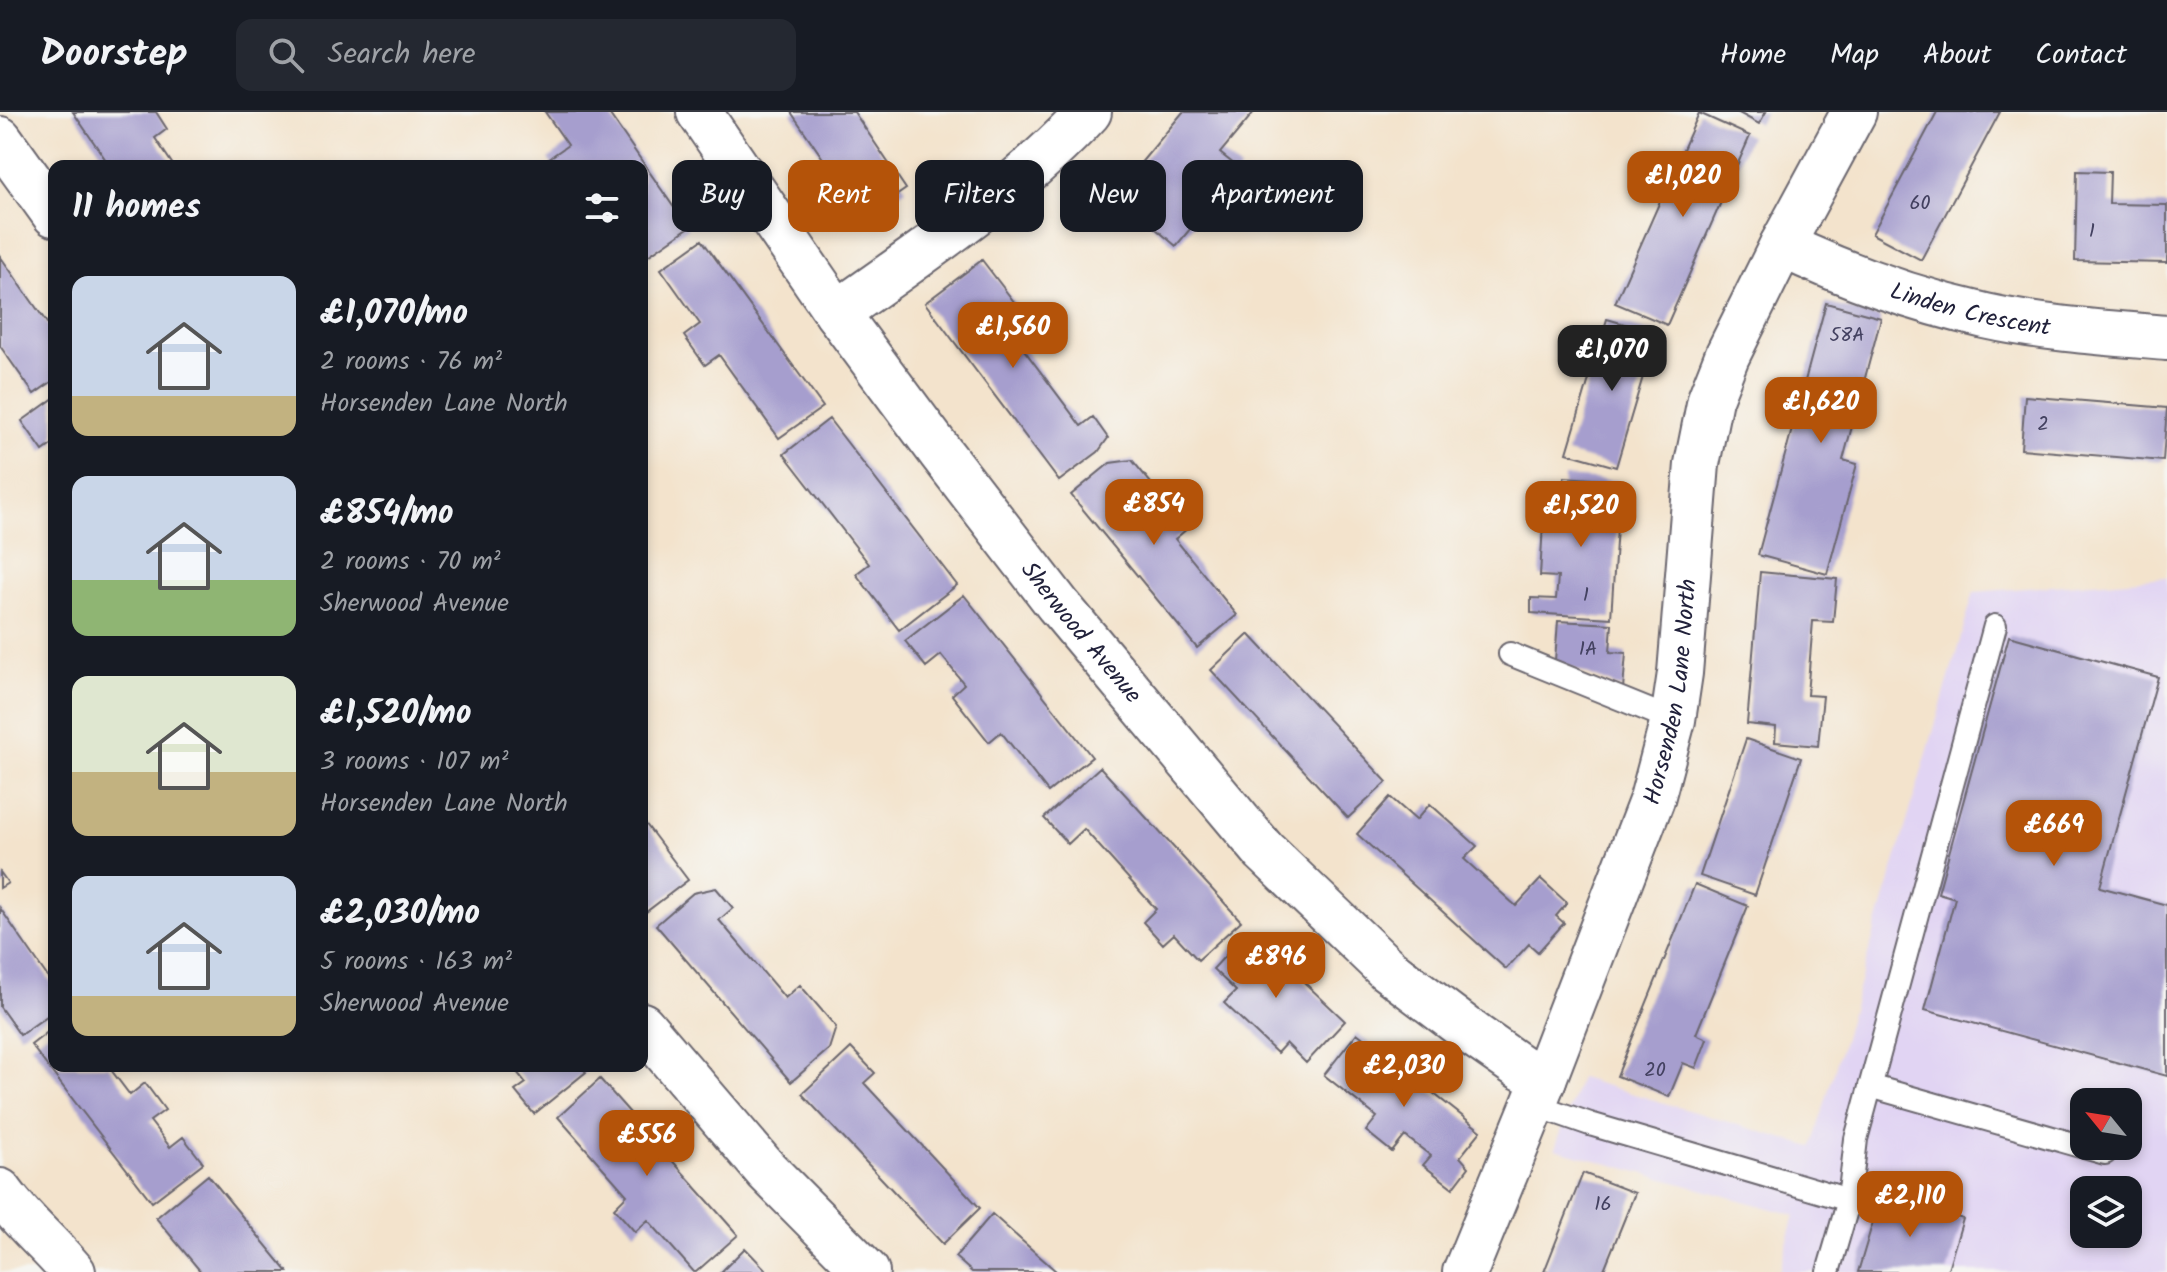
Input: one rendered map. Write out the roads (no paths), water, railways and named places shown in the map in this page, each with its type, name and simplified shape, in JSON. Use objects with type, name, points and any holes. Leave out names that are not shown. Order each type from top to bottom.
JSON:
[{"type":"street","name":"Sherwood Avenue","points":[[699,112],[837,313],[941,453],[1058,605],[1264,851],[1387,969],[1520,1067],[1538,1092]]},
{"type":"street","points":[[837,313],[1004,191],[1089,112]]},
{"type":"street","name":"Horsenden Lane North","points":[[1465,1272],[1652,799],[1673,720],[1680,673],[1697,464],[1710,399],[1727,356],[1782,245],[1854,112]]},
{"type":"street","points":[[0,139],[48,206]]},
{"type":"street","name":"Linden Crescent","points":[[1782,245],[1836,271],[1986,316],[2069,329],[2167,338]]},
{"type":"street","points":[[648,1032],[766,1170],[867,1272]]},
{"type":"street","points":[[0,1191],[16,1214],[57,1252],[73,1272]]},
{"type":"lane","points":[[1828,1272],[1849,1200],[1856,1139],[1995,626]]},
{"type":"lane","points":[[1510,654],[1673,720]]},
{"type":"lane","points":[[1870,1086],[2070,1143]]},
{"type":"lane","points":[[1538,1092],[1590,1124],[1849,1200]]}]
